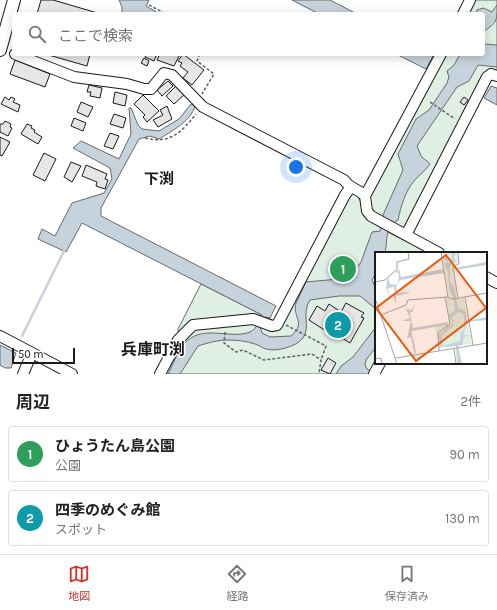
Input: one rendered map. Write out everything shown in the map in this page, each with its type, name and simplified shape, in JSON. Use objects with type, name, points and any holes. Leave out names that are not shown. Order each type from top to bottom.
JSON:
[{"type":"main road","points":[[0,49],[14,0]]},
{"type":"street","points":[[464,12],[470,0]]},
{"type":"street","points":[[0,49],[12,53]]},
{"type":"street","points":[[19,56],[74,77],[127,84],[144,89],[151,89],[164,73],[172,75],[200,104],[344,180],[350,188],[362,192],[365,196],[367,211],[377,220],[436,252]]},
{"type":"street","points":[[365,196],[440,56]]},
{"type":"street","points":[[406,235],[488,77],[491,74],[497,76]]},
{"type":"street","points":[[160,374],[178,340],[193,325],[261,322],[272,326],[277,325],[344,195],[350,188]]},
{"type":"street","points":[[487,278],[497,283]]},
{"type":"street","points":[[0,336],[72,374]]},
{"type":"street","points":[[23,374],[32,353]]},
{"type":"path","points":[[149,5],[162,12]]},
{"type":"path","points":[[145,138],[159,141],[182,131],[200,104],[214,74],[196,61],[199,56]]},
{"type":"path","points":[[430,102],[463,124]]},
{"type":"path","points":[[294,330],[308,335],[326,346],[321,360],[319,374]]},
{"type":"path","points":[[225,331],[224,344],[236,352],[243,350],[264,360],[312,354],[321,360]]},
{"type":"green space","points":[[473,0],[497,0],[497,73],[495,72],[408,228],[401,229],[371,212],[369,199],[444,56],[485,56],[485,12],[467,12]]},
{"type":"green space","points":[[353,193],[356,195],[360,200],[364,213],[371,221],[396,236],[428,252],[375,252],[376,364],[371,374],[162,374],[179,341],[178,329],[201,284],[276,322],[346,196]]},
{"type":"shaded area","points":[[119,0],[149,0],[146,6],[156,12],[122,12],[122,7]]},
{"type":"shaded area","points":[[292,0],[330,0],[353,12],[315,12]]},
{"type":"shaded area","points":[[497,5],[497,15],[494,24],[485,30],[485,12],[476,12],[477,10],[483,8],[492,12]]},
{"type":"shaded area","points":[[485,44],[497,45],[497,67],[478,65],[469,81],[457,87],[417,146],[421,156],[430,164],[414,181],[408,190],[402,204],[398,220],[390,226],[387,234],[385,252],[375,252],[375,275],[372,280],[375,287],[375,308],[360,296],[339,296],[310,300],[306,310],[305,334],[296,344],[286,348],[270,350],[242,341],[228,340],[213,342],[198,346],[180,374],[168,374],[182,347],[191,338],[199,334],[208,333],[242,334],[250,332],[256,327],[262,315],[82,223],[66,252],[38,239],[42,229],[55,236],[72,203],[104,193],[112,179],[110,168],[73,148],[81,141],[119,159],[131,134],[129,108],[131,108],[138,125],[142,129],[159,131],[179,119],[191,104],[195,106],[190,116],[175,129],[159,139],[150,136],[139,139],[101,208],[101,216],[276,306],[270,318],[265,317],[260,327],[262,333],[270,337],[291,336],[298,327],[299,323],[295,308],[306,282],[350,278],[361,262],[372,232],[380,231],[384,220],[383,215],[403,170],[398,154],[416,119],[429,110],[447,83],[449,77],[447,71],[454,65],[459,56],[485,56]]},
{"type":"shaded area","points":[[400,56],[433,56],[426,69]]},
{"type":"shaded area","points":[[491,86],[497,88],[497,105],[484,98]]},
{"type":"shaded area","points":[[375,328],[375,348],[366,360],[365,365],[367,369],[376,374],[336,374],[341,366],[353,357]]},
{"type":"shaded area","points":[[0,345],[16,353],[11,368],[5,368],[0,365]]},
{"type":"building","points":[[41,0],[53,0],[94,12],[61,12],[38,12]]},
{"type":"building","points":[[52,56],[90,56],[87,66]]},
{"type":"building","points":[[146,56],[156,56],[154,61],[145,57]]},
{"type":"building","points":[[159,56],[179,56],[174,66],[157,60]]},
{"type":"building","points":[[182,56],[186,56],[204,70],[192,85],[183,78],[188,72],[180,66],[182,63],[178,61]]},
{"type":"building","points":[[144,58],[149,61],[147,66],[141,63]]},
{"type":"building","points":[[15,60],[50,74],[45,87],[10,74]]},
{"type":"building","points":[[168,81],[173,86],[162,96],[157,90]]},
{"type":"building","points":[[89,85],[102,88],[100,98],[90,96],[91,92],[87,92]]},
{"type":"building","points":[[176,86],[184,95],[174,104],[166,96]]},
{"type":"building","points":[[115,92],[127,95],[125,106],[113,103]]},
{"type":"building","points":[[143,95],[159,111],[147,122],[143,117],[145,115],[134,104]]},
{"type":"building","points":[[5,97],[9,100],[11,97],[15,99],[13,102],[20,105],[18,112],[1,104]]},
{"type":"building","points":[[464,97],[468,100],[464,105],[460,102]]},
{"type":"building","points":[[81,102],[93,107],[88,117],[77,112]]},
{"type":"building","points":[[167,106],[172,119],[158,127],[153,120],[163,115],[160,110]]},
{"type":"building","points":[[114,114],[126,118],[123,128],[110,124]]},
{"type":"building","points":[[74,118],[86,123],[83,131],[71,126]]},
{"type":"building","points":[[5,121],[11,124],[10,127],[12,128],[8,136],[0,132],[0,124],[3,124]]},
{"type":"building","points":[[27,124],[32,126],[31,128],[35,130],[34,132],[42,137],[38,144],[21,134]]},
{"type":"building","points":[[110,133],[119,136],[113,149],[104,146]]},
{"type":"building","points":[[0,137],[10,142],[2,156],[0,155]]},
{"type":"building","points":[[44,153],[56,159],[45,181],[33,175]]},
{"type":"building","points":[[71,162],[81,166],[72,182],[64,177]]},
{"type":"building","points":[[86,165],[107,174],[105,179],[108,180],[105,189],[96,186],[97,182],[82,176]]},
{"type":"building","points":[[346,303],[364,313],[361,317],[364,318],[350,343],[328,329],[326,331],[309,320],[317,306],[325,311],[329,304],[341,312]]},
{"type":"building","points":[[328,358],[336,363],[330,374],[321,370]]},
{"type":"waterway","points":[[22,336],[64,251]]},
{"type":"place","name":"ひょうたん島公園","points":[[343,269]]},
{"type":"place","name":"四季のめぐみ館","points":[[338,325]]},
{"type":"district","name":"下渕","points":[[159,179]]},
{"type":"district","name":"兵庫町渕","points":[[153,349]]}]
